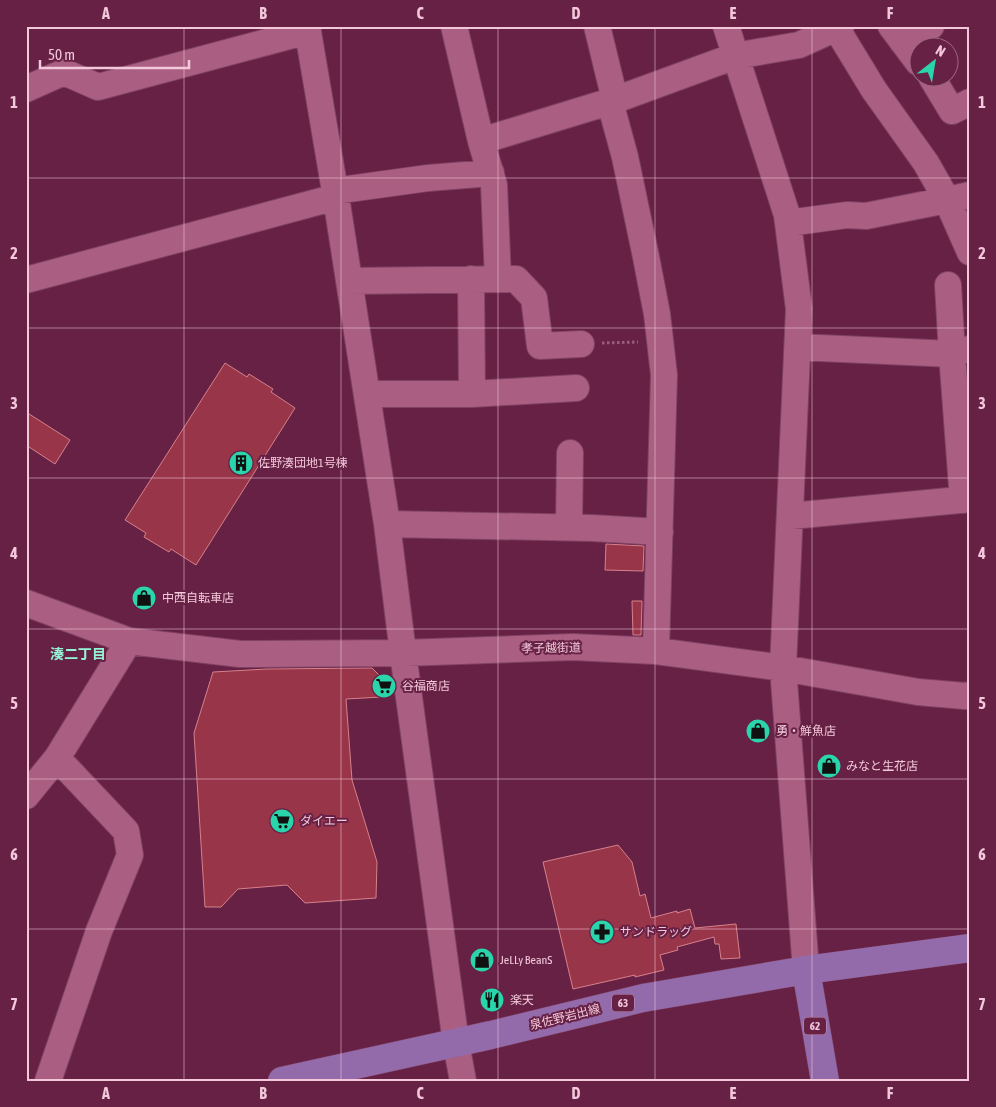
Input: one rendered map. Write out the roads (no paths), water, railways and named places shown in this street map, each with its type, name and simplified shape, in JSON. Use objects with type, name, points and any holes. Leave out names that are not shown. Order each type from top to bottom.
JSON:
[{"type":"main road","name":"泉佐野岩出線","points":[[292,1080],[643,998],[806,970],[970,948]]},
{"type":"main road","name":"62","points":[[806,970],[825,1081]]},
{"type":"street","points":[[454,26],[481,141],[494,185],[498,279]]},
{"type":"street","points":[[597,26],[657,314],[664,374],[656,650]]},
{"type":"street","points":[[726,26],[788,223],[800,309],[783,668],[806,970]]},
{"type":"street","points":[[908,49],[896,33],[931,26]]},
{"type":"street","points":[[481,141],[613,101],[736,56],[799,45],[837,27],[874,90],[926,163],[959,198],[970,252]]},
{"type":"street","points":[[26,89],[64,72],[98,87],[307,29],[387,524],[456,1043],[463,1081]]},
{"type":"street","points":[[938,88],[952,110],[970,102]]},
{"type":"street","points":[[26,280],[335,194],[428,178],[491,173]]},
{"type":"street","points":[[788,223],[846,215],[866,216],[959,198]]},
{"type":"street","points":[[349,281],[516,278],[534,298],[540,346],[581,344]]},
{"type":"street","points":[[471,279],[472,394]]},
{"type":"street","points":[[791,516],[966,500],[961,351],[948,285]]},
{"type":"street","points":[[798,347],[961,351]]},
{"type":"street","points":[[367,394],[472,394],[576,388]]},
{"type":"street","points":[[569,527],[570,453]]},
{"type":"street","points":[[387,524],[569,527],[660,532]]},
{"type":"street","name":"孝子越街道","points":[[26,603],[130,641],[240,654],[403,653],[573,647],[656,650],[783,668],[918,692],[970,695]]},
{"type":"street","points":[[26,796],[57,758],[130,641]]},
{"type":"street","points":[[48,1081],[99,931],[130,855],[126,832],[57,758]]},
{"type":"place","name":"佐野湊団地1号棟","points":[[241,463]]},
{"type":"place","name":"中西自転車店","points":[[144,598]]},
{"type":"place","name":"谷福商店","points":[[384,686]]},
{"type":"place","name":"勇・鮮魚店","points":[[758,731]]},
{"type":"place","name":"みなと生花店","points":[[829,766]]},
{"type":"place","name":"ダイエー","points":[[282,821]]},
{"type":"place","name":"サンドラッグ","points":[[602,932]]},
{"type":"place","name":"JeLLy BeanS","points":[[482,960]]},
{"type":"place","name":"楽天","points":[[492,1000]]},
{"type":"district","name":"湊二丁目","points":[[78,654]]}]
